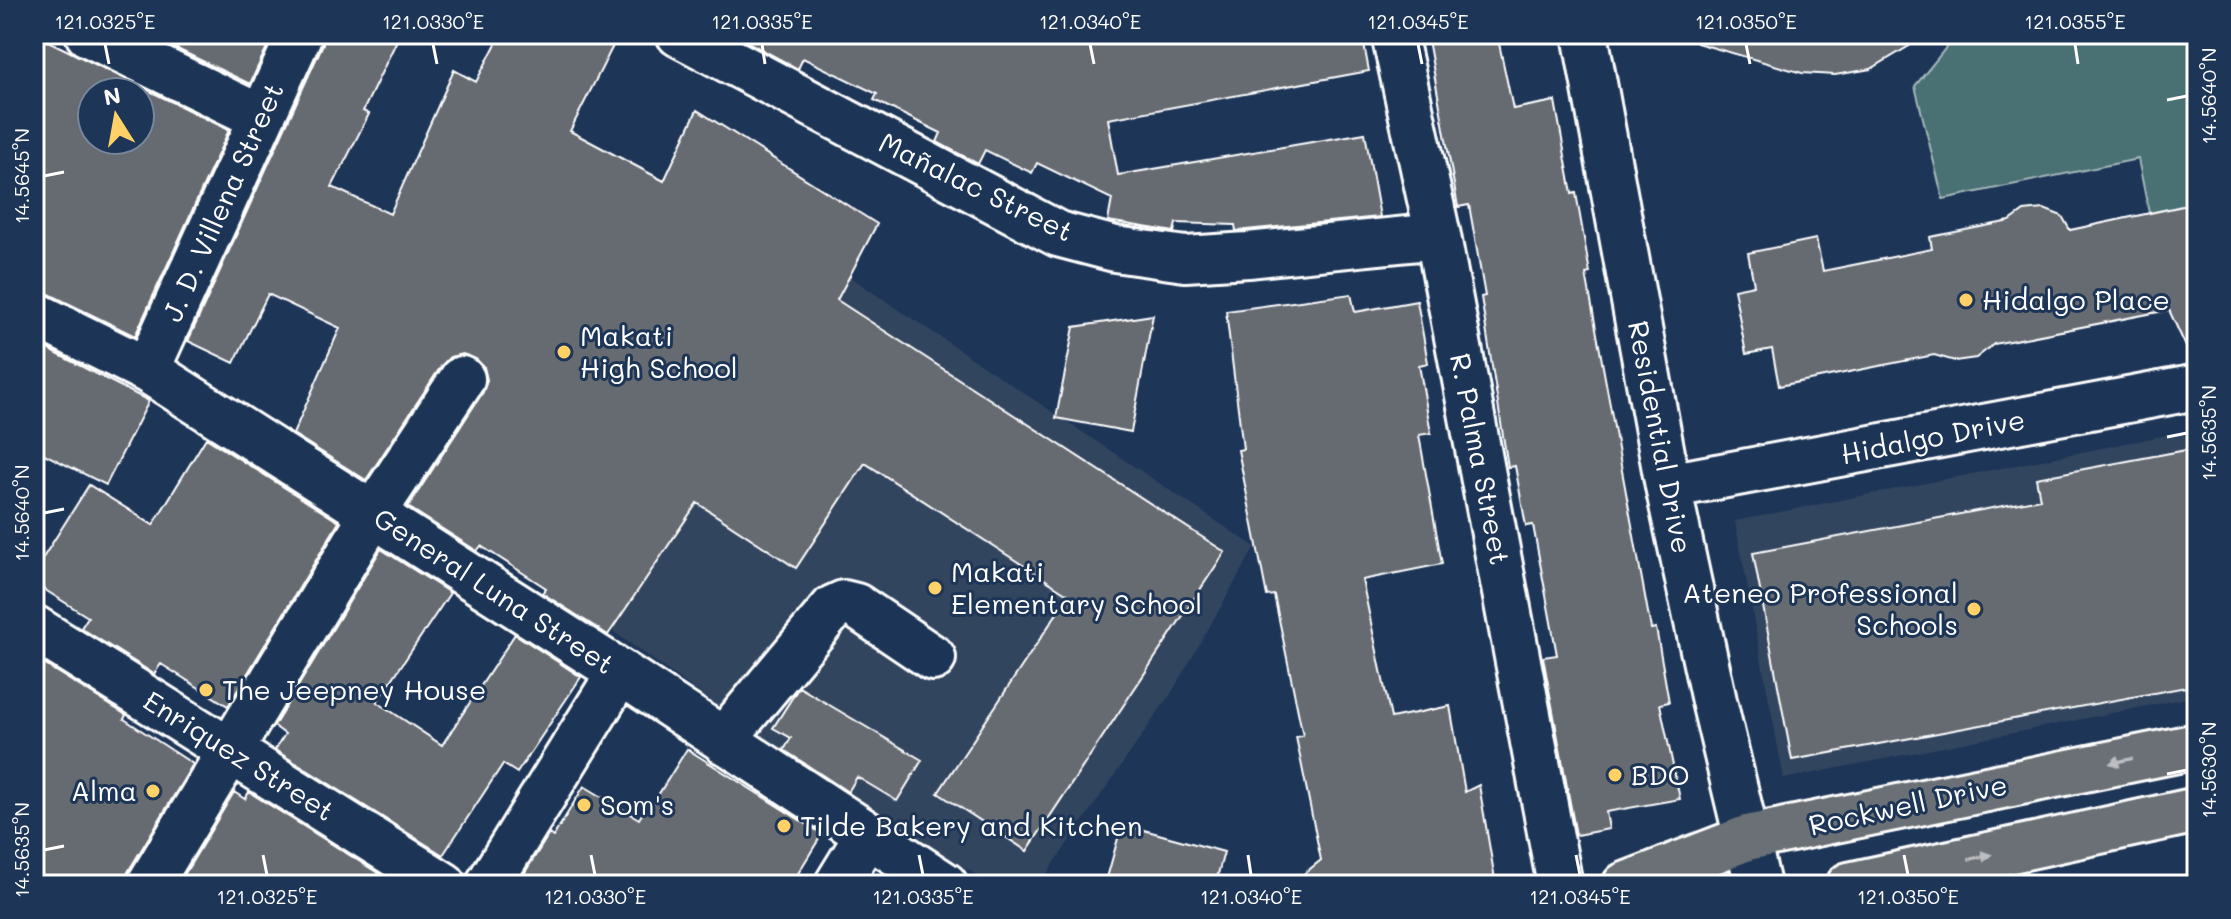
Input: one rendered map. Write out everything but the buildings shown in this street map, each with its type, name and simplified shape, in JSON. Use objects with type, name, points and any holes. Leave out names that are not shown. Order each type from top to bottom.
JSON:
[{"type":"main road","name":"Rockwell Drive","points":[[1625,885],[1747,838],[2197,746]]},
{"type":"main road","points":[[1849,885],[2197,810]]},
{"type":"street","points":[[88,34],[260,117]]},
{"type":"street","name":"J. D. Villena Street","points":[[147,370],[300,34]]},
{"type":"street","name":"Mañalac Street","points":[[679,34],[1058,234],[1115,249],[1185,259],[1438,236]]},
{"type":"street","name":"R. Palma Street","points":[[1394,34],[1438,236],[1560,885]]},
{"type":"street","name":"Residential Drive","points":[[1585,34],[1668,486],[1714,701],[1758,885]]},
{"type":"street","name":"General Luna Street","points":[[34,314],[147,370],[620,672],[945,885]]},
{"type":"street","points":[[149,885],[373,514],[462,379]]},
{"type":"street","name":"Hidalgo Drive","points":[[1668,486],[2197,387]]},
{"type":"street","points":[[725,742],[738,722],[833,608],[844,603],[856,606],[933,658]]},
{"type":"street","name":"Enriquez Street","points":[[34,628],[444,885]]},
{"type":"street","points":[[488,885],[620,672]]},
{"type":"street","points":[[837,885],[867,836]]},
{"type":"shaded area","name":"Makati Elementary School","points":[[850,277],[1255,547],[1172,692],[1039,885],[993,885],[819,778],[611,630]]},
{"type":"shaded area","name":"Ateneo Professional Schools","points":[[2197,429],[2197,696],[1784,779],[1735,521]]},
{"type":"green space","points":[[1957,34],[2197,34],[2197,203],[2149,213],[2138,159],[1943,199],[1915,86]]},
{"type":"place","name":"Hidalgo Place","points":[[1966,300]]},
{"type":"place","name":"Makati High School","points":[[564,352]]},
{"type":"place","name":"Makati Elementary School","points":[[935,588]]},
{"type":"place","name":"Ateneo Professional Schools","points":[[1974,609]]},
{"type":"place","name":"The Jeepney House","points":[[206,690]]},
{"type":"place","name":"BDO","points":[[1615,775]]},
{"type":"place","name":"Alma","points":[[153,791]]},
{"type":"place","name":"Som's","points":[[584,805]]},
{"type":"place","name":"Tilde Bakery and Kitchen","points":[[784,826]]}]
